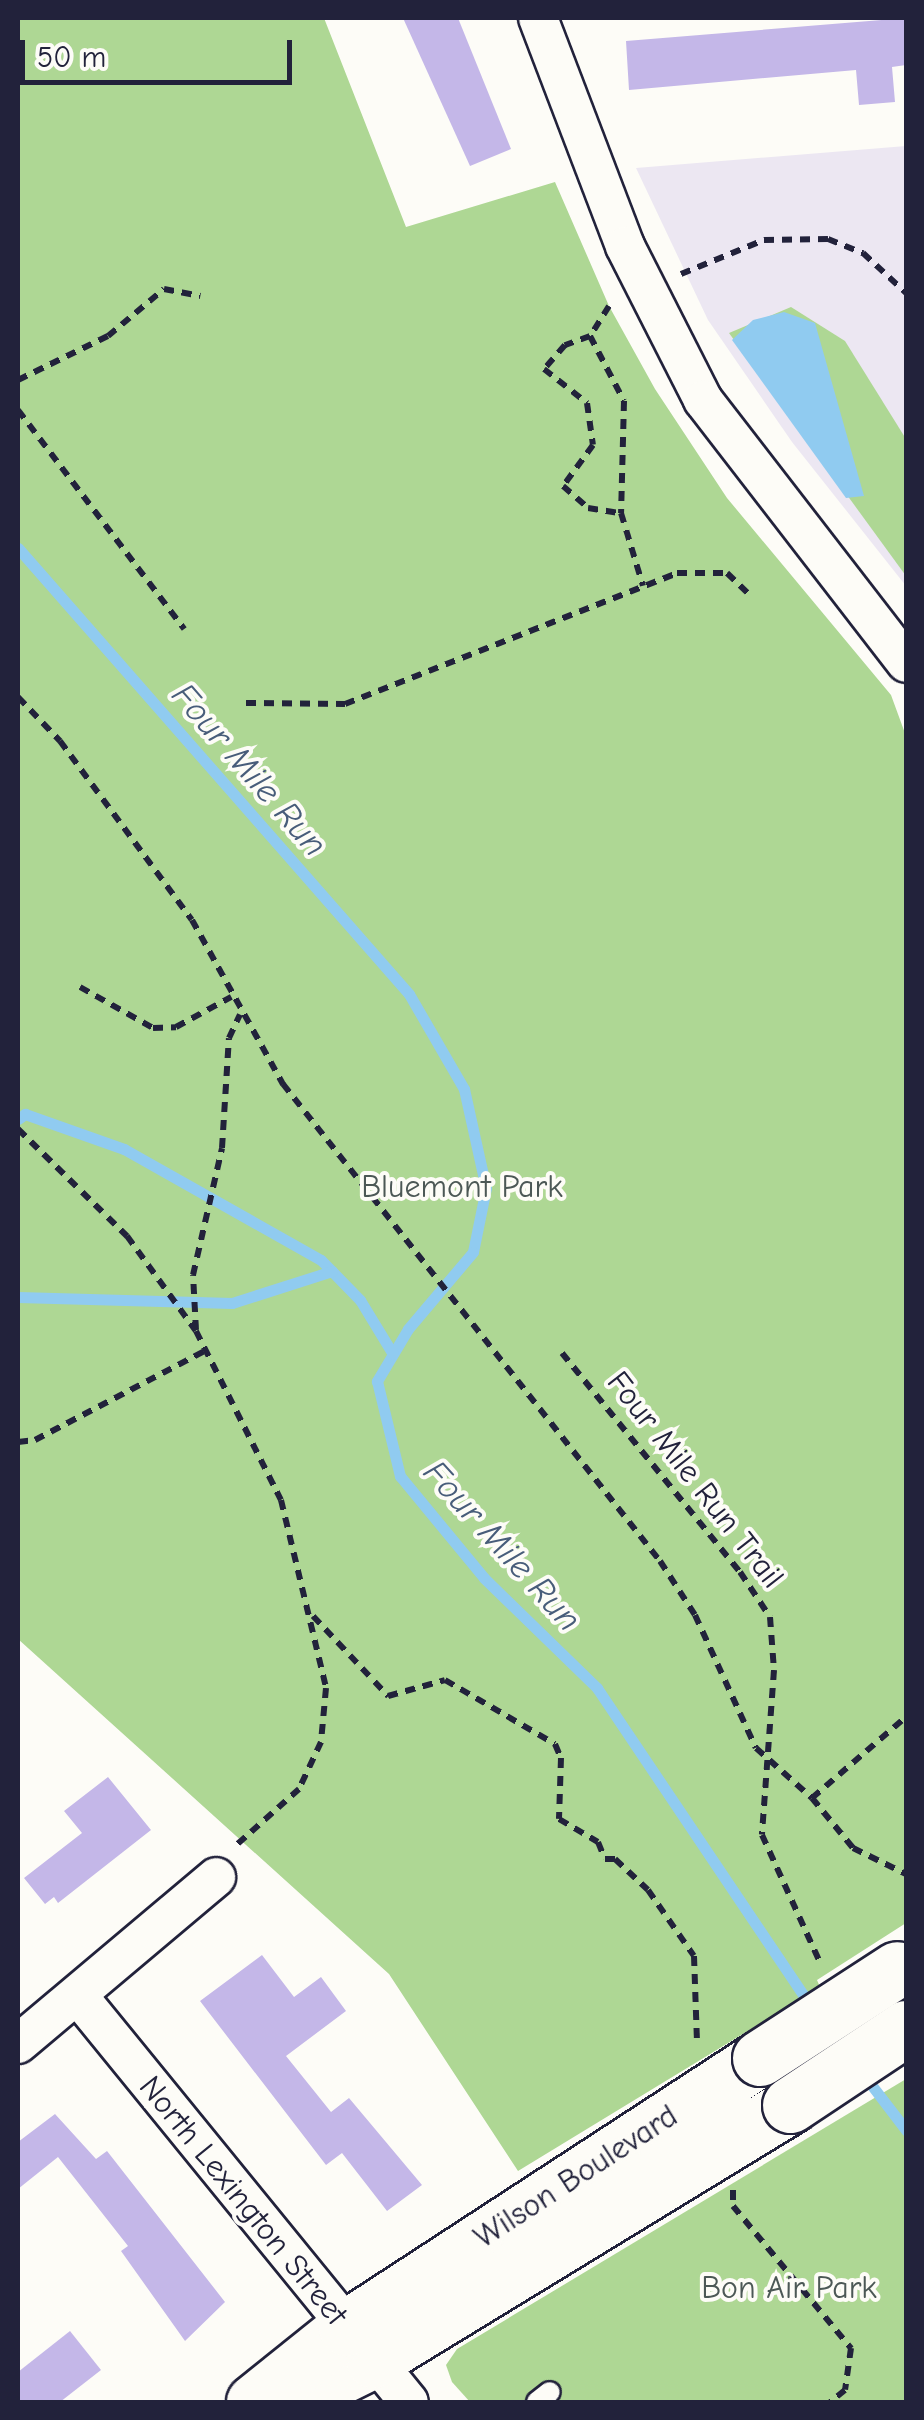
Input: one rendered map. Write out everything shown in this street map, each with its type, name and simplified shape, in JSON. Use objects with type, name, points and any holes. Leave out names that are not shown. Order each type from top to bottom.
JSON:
[{"type":"main road","name":"Wilson Boulevard","points":[[286,2402],[360,2344],[760,2058],[902,1966]]},
{"type":"main road","name":"Wilson Boulevard","points":[[254,2402],[790,2105],[906,2028]]},
{"type":"street","points":[[538,18],[624,246],[702,400],[906,663]]},
{"type":"street","points":[[18,2044],[80,1997],[216,1877]]},
{"type":"street","name":"North Lexington Street","points":[[80,1997],[409,2402]]},
{"type":"path","points":[[681,274],[764,240],[828,238],[863,254],[906,292]]},
{"type":"path","points":[[18,380],[108,336],[164,288],[200,296]]},
{"type":"path","points":[[609,306],[590,336],[565,345],[544,369],[588,403],[593,445],[562,486],[588,508],[621,513]]},
{"type":"path","points":[[590,336],[624,402],[621,513],[643,586]]},
{"type":"path","points":[[18,410],[184,629]]},
{"type":"path","points":[[246,703],[344,704],[643,586],[702,568],[726,573],[749,594]]},
{"type":"path","points":[[18,698],[60,742],[192,920],[231,998],[283,1084],[660,1561],[769,1764],[812,1798],[853,1848],[906,1874]]},
{"type":"path","points":[[80,987],[153,1028],[176,1027],[231,998]]},
{"type":"path","points":[[196,1331],[193,1275],[222,1148],[228,1038],[240,1014]]},
{"type":"path","points":[[18,1129],[127,1236],[196,1331],[281,1500],[326,1688],[322,1742],[299,1789],[218,1862],[216,1877]]},
{"type":"path","points":[[18,1442],[35,1440],[208,1350]]},
{"type":"path","name":"Four Mile Run Trail","points":[[562,1353],[770,1617],[769,1764],[762,1835],[820,1962]]},
{"type":"path","points":[[310,1612],[388,1696],[446,1680],[555,1744],[561,1758],[558,1819],[598,1842],[605,1858],[615,1859],[648,1890],[694,1956],[699,2060]]},
{"type":"path","points":[[812,1798],[906,1716]]},
{"type":"path","points":[[733,2184],[732,2206],[851,2348],[844,2390],[830,2402]]},
{"type":"shaded area","points":[[906,146],[906,586],[792,442],[708,320],[636,168]]},
{"type":"green space","name":"Bluemont Park","points":[[18,18],[324,18],[406,227],[555,182],[609,306],[655,389],[727,498],[891,695],[906,736],[906,1923],[817,1980],[820,1987],[518,2171],[389,1974],[18,1639]]},
{"type":"green space","points":[[791,307],[845,341],[906,439],[906,576],[729,333]]},
{"type":"green space","name":"Bon Air Park","points":[[906,2079],[906,2402],[470,2402],[452,2382],[446,2365],[457,2349]]},
{"type":"water","points":[[784,312],[815,323],[864,496],[846,498],[732,340],[753,320]]},
{"type":"building","points":[[403,18],[458,18],[511,149],[470,166]]},
{"type":"building","points":[[906,18],[906,65],[892,67],[895,102],[859,105],[856,70],[629,90],[626,41]]},
{"type":"building","points":[[108,1777],[151,1830],[58,1903],[54,1897],[45,1904],[24,1878],[82,1833],[64,1811]]},
{"type":"building","points":[[262,1955],[294,1997],[321,1977],[346,2011],[286,2056],[331,2112],[349,2098],[422,2185],[387,2211],[342,2153],[326,2165],[200,2001]]},
{"type":"building","points":[[55,2114],[96,2159],[107,2151],[225,2302],[185,2341],[121,2251],[128,2246],[58,2157],[18,2189],[18,2142]]},
{"type":"building","points":[[70,2331],[101,2370],[60,2402],[18,2402],[18,2372]]},
{"type":"waterway","name":"Four Mile Run","points":[[18,548],[409,994],[464,1089],[486,1188],[473,1252],[408,1329],[377,1381],[400,1476],[484,1578],[597,1688],[812,2008]]},
{"type":"waterway","points":[[18,1119],[25,1114],[124,1149],[321,1260],[360,1300],[393,1354]]},
{"type":"waterway","points":[[18,1297],[232,1303],[332,1271]]},
{"type":"waterway","name":"Four Mile Run","points":[[863,2074],[906,2130]]}]
